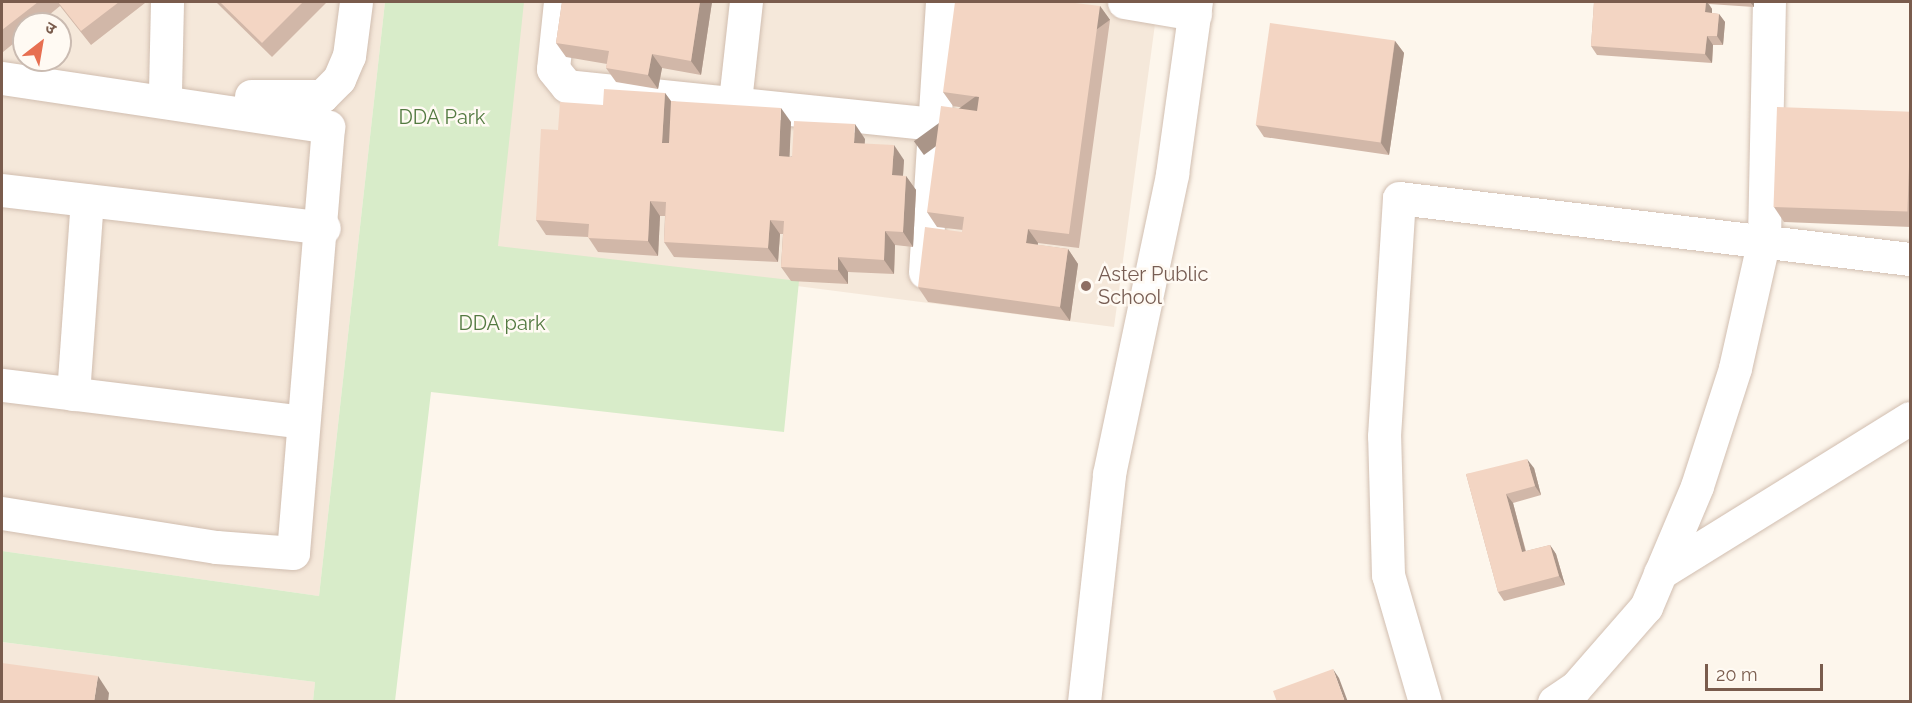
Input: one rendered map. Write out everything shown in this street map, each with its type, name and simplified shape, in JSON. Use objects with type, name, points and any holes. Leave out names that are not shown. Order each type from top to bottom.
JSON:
[{"type":"street","points":[[165,91],[168,2]]},
{"type":"street","points":[[2,69],[165,91],[294,99],[322,96],[339,79],[349,56],[356,2]]},
{"type":"street","points":[[560,2],[553,69],[567,86],[735,101],[934,124]]},
{"type":"street","points":[[735,101],[747,2]]},
{"type":"street","points":[[924,284],[942,2]]},
{"type":"street","points":[[1084,702],[1109,474],[1172,174],[1195,8],[1124,2]]},
{"type":"street","points":[[1554,702],[1575,688],[1646,607],[1696,486],[1734,368],[1764,239],[1769,2]]},
{"type":"street","points":[[2,78],[328,128],[324,228],[303,422],[293,553],[216,547],[2,513]]},
{"type":"street","points":[[2,190],[324,228]]},
{"type":"street","points":[[1425,702],[1388,575],[1384,436],[1399,198],[1764,239],[1911,259]]},
{"type":"street","points":[[74,394],[87,201]]},
{"type":"street","points":[[2,385],[303,422]]},
{"type":"street","points":[[1660,573],[1911,418]]},
{"type":"shaded area","points":[[2,2],[385,2],[319,596],[2,551]]},
{"type":"shaded area","points":[[522,2],[1158,2],[1114,327],[496,247]]},
{"type":"shaded area","points":[[2,642],[315,682],[313,701],[2,702]]},
{"type":"green space","points":[[385,2],[524,2],[498,246],[799,281],[784,432],[431,392],[395,701],[313,701],[315,682],[2,642],[2,551],[319,596]]},
{"type":"building","points":[[2,2],[38,2],[25,12],[12,12],[12,22],[2,30]]},
{"type":"building","points":[[58,2],[119,2],[81,31],[72,20],[72,12],[66,12]]},
{"type":"building","points":[[220,2],[303,2],[262,43]]},
{"type":"building","points":[[562,2],[700,2],[691,61],[652,54],[648,75],[606,68],[609,51],[556,43]]},
{"type":"building","points":[[955,2],[1067,2],[1100,6],[1069,234],[1028,229],[1026,243],[1068,249],[1060,307],[918,287],[925,227],[962,232],[964,217],[927,212],[941,106],[977,111],[979,97],[943,92]]},
{"type":"building","points":[[1594,2],[1706,2],[1705,12],[1719,14],[1717,36],[1707,36],[1705,54],[1591,46]]},
{"type":"building","points":[[1270,23],[1395,41],[1380,143],[1256,125]]},
{"type":"building","points":[[604,89],[665,93],[662,143],[669,143],[671,101],[781,108],[779,156],[792,157],[794,121],[855,124],[854,143],[894,145],[892,175],[906,176],[903,232],[885,231],[884,260],[838,257],[838,270],[781,267],[784,221],[770,220],[768,248],[664,242],[666,202],[650,201],[648,241],[588,238],[589,224],[536,220],[541,129],[558,130],[560,102],[603,105]]},
{"type":"building","points":[[1777,107],[1910,112],[1907,212],[1774,207]]},
{"type":"building","points":[[1527,459],[1535,486],[1506,494],[1522,552],[1550,545],[1559,576],[1498,592],[1466,474]]},
{"type":"building","points":[[2,663],[98,676],[94,702],[2,702]]},
{"type":"building","points":[[1333,669],[1345,702],[1277,702],[1273,691]]},
{"type":"place","name":"Aster Public School","points":[[1086,286]]},
{"type":"park label","name":"DDA Park","points":[[442,117]]},
{"type":"park label","name":"DDA park","points":[[502,323]]}]
